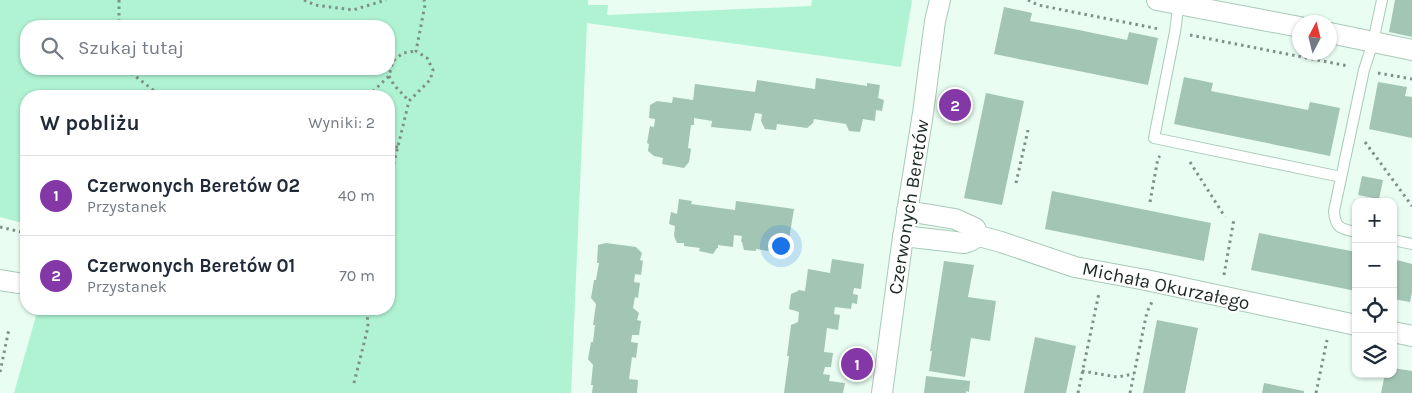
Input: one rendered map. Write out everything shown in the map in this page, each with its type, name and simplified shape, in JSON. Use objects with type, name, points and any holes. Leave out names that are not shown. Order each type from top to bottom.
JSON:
[{"type":"street","name":"Czerwonych Beretów","points":[[929,0],[935,21]]},
{"type":"street","name":"Czerwonych Beretów","points":[[882,393],[903,236],[923,114],[935,21],[940,0]]},
{"type":"street","points":[[1157,0],[1179,2],[1292,25]]},
{"type":"street","points":[[1337,34],[1412,50]]},
{"type":"street","name":"Michała Okurzałego","points":[[907,211],[955,219],[975,228],[979,236],[1075,267],[1352,324]]},
{"type":"street","points":[[903,236],[964,243],[979,236]]},
{"type":"street","points":[[1397,333],[1412,336]]},
{"type":"lane","points":[[1352,231],[1343,230],[1335,221],[1334,212],[1364,70],[1373,42],[1382,0]]},
{"type":"lane","points":[[1179,2],[1154,138],[1341,177]]},
{"type":"lane","points":[[1397,241],[1412,244]]},
{"type":"path","points":[[119,0],[119,20]]},
{"type":"path","points":[[304,0],[315,5],[353,10],[386,0]]},
{"type":"path","points":[[416,51],[425,5],[424,0]]},
{"type":"path","points":[[1028,0],[1038,5],[1412,79]]},
{"type":"path","points":[[395,59],[403,53],[416,51],[427,58],[433,70],[430,80],[409,101],[395,159]]},
{"type":"path","points":[[134,75],[152,90]]},
{"type":"path","points":[[374,90],[389,76],[394,85],[409,101]]},
{"type":"path","points":[[1016,183],[1028,130]]},
{"type":"path","points":[[1363,140],[1412,206]]},
{"type":"path","points":[[1150,202],[1158,158],[1166,152]]},
{"type":"path","points":[[1189,159],[1225,217]]},
{"type":"path","points":[[1222,282],[1234,219]]},
{"type":"path","points":[[0,227],[20,232]]},
{"type":"path","points":[[1078,393],[1103,273]]},
{"type":"path","points":[[1130,393],[1148,306],[1153,300],[1148,298]]},
{"type":"path","points":[[354,383],[368,327],[367,315]]},
{"type":"path","points":[[1316,393],[1331,320]]},
{"type":"path","points":[[0,372],[9,330]]},
{"type":"path","points":[[1082,371],[1117,377],[1134,374]]},
{"type":"green space","points":[[0,0],[588,0],[588,5],[608,5],[607,15],[811,6],[812,0],[912,1],[901,67],[587,23],[571,393],[14,393],[36,315],[395,315],[395,90],[20,90],[20,222],[0,217]]},
{"type":"building","points":[[1395,0],[1412,0],[1412,37],[1389,32]]},
{"type":"building","points":[[1004,7],[1032,13],[1030,21],[1127,40],[1129,32],[1158,38],[1148,85],[994,54]]},
{"type":"building","points":[[1184,77],[1213,83],[1211,91],[1308,110],[1310,102],[1340,108],[1330,156],[1174,124]]},
{"type":"building","points":[[816,78],[867,86],[867,83],[880,85],[878,98],[884,100],[882,111],[876,110],[875,121],[863,119],[860,132],[849,131],[846,124],[814,119],[813,123],[807,128],[777,124],[776,130],[765,129],[761,121],[762,114],[755,113],[751,131],[711,127],[712,121],[694,118],[694,125],[691,125],[688,148],[691,149],[689,162],[684,168],[662,164],[663,158],[654,156],[648,151],[649,144],[647,143],[650,126],[654,127],[655,119],[649,118],[650,105],[657,101],[672,103],[673,97],[693,100],[695,84],[755,92],[757,80],[815,89]]},
{"type":"building","points":[[1378,82],[1407,87],[1405,96],[1412,97],[1412,138],[1369,129]]},
{"type":"building","points":[[986,93],[1024,101],[1002,205],[964,198]]},
{"type":"building","points":[[1362,176],[1383,180],[1379,198],[1358,195]]},
{"type":"building","points":[[1052,191],[1211,223],[1204,261],[1045,229]]},
{"type":"building","points":[[679,199],[692,201],[691,204],[735,210],[736,201],[794,209],[788,245],[774,243],[774,246],[768,251],[744,250],[741,242],[742,236],[734,235],[733,247],[718,245],[713,254],[699,251],[700,248],[684,246],[684,243],[677,243],[674,236],[675,226],[669,224],[671,212],[677,214]]},
{"type":"building","points":[[1259,233],[1352,251],[1352,290],[1251,270]]},
{"type":"building","points":[[606,243],[636,247],[642,253],[640,260],[643,261],[641,275],[635,274],[634,282],[640,283],[638,298],[635,297],[633,308],[639,313],[637,320],[641,321],[639,335],[632,335],[631,342],[638,343],[636,358],[632,357],[629,379],[638,380],[637,393],[592,393],[593,365],[588,359],[591,342],[593,342],[596,304],[591,298],[599,263],[597,263],[598,245]]},
{"type":"building","points":[[832,259],[864,264],[861,289],[854,288],[853,294],[858,295],[857,304],[852,303],[851,309],[835,307],[834,314],[840,315],[838,330],[827,328],[824,352],[833,353],[831,367],[825,367],[823,374],[830,375],[829,381],[845,383],[843,393],[784,393],[791,325],[798,322],[799,312],[789,309],[791,294],[798,290],[805,291],[808,269],[830,273]]},
{"type":"building","points":[[1397,260],[1412,264],[1410,302],[1397,300]]},
{"type":"building","points":[[944,261],[974,265],[968,297],[996,301],[990,341],[971,338],[965,377],[929,371],[932,351],[930,351]]},
{"type":"building","points":[[1157,320],[1198,328],[1185,393],[1143,393]]},
{"type":"building","points":[[1035,337],[1076,346],[1066,393],[1024,393]]},
{"type":"building","points":[[1397,369],[1412,371],[1412,393],[1381,393],[1384,378],[1397,378]]},
{"type":"building","points":[[926,376],[970,381],[969,392],[924,393]]},
{"type":"building","points":[[1264,383],[1304,391],[1304,393],[1262,393]]},
{"type":"place","name":"Czerwonych Beretów 01","points":[[955,105]]},
{"type":"place","name":"Czerwonych Beretów 02","points":[[857,364]]}]
